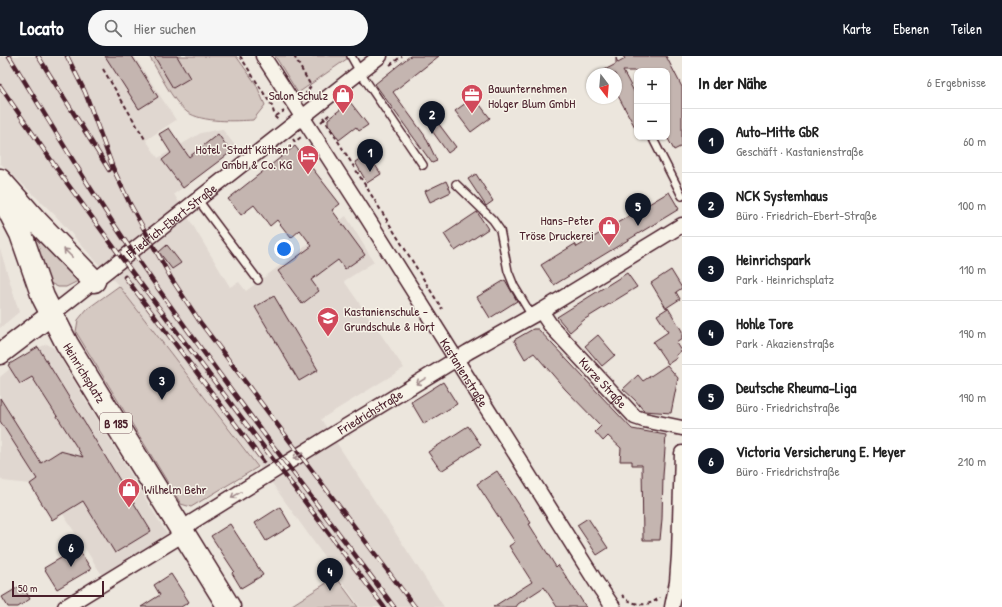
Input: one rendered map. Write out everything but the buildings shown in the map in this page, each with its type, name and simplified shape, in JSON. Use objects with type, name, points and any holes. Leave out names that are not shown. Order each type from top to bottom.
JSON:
[{"type":"main road","points":[[0,180],[37,222],[94,281]]},
{"type":"main road","name":"B 185","points":[[0,198],[8,209],[21,234],[38,284],[51,315]]},
{"type":"main road","name":"Friedrich-Ebert-Straße","points":[[0,354],[51,315]]},
{"type":"main road","name":"Heinrichsplatz","points":[[51,315],[67,344],[183,531]]},
{"type":"main road","name":"B 185","points":[[183,531],[229,607]]},
{"type":"street","name":"Kastanienstraße","points":[[263,56],[368,219],[613,607]]},
{"type":"street","name":"Friedrich-Ebert-Straße","points":[[51,315],[380,56]]},
{"type":"street","name":"Friedrichstraße","points":[[65,607],[174,540],[192,522],[327,438],[682,224]]},
{"type":"street","name":"Kurze Straße","points":[[536,313],[551,326],[635,417],[682,428]]},
{"type":"street","points":[[672,607],[677,582],[679,556],[682,453]]},
{"type":"lane","points":[[351,56],[360,72],[423,165]]},
{"type":"lane","points":[[654,140],[682,196]]},
{"type":"lane","points":[[456,184],[494,220],[500,230],[508,271],[514,286],[536,313]]},
{"type":"lane","points":[[198,200],[258,280]]},
{"type":"path","points":[[240,56],[272,106],[276,117],[286,130]]},
{"type":"path","points":[[294,56],[311,86],[306,93],[310,95],[317,106],[444,312]]},
{"type":"path","points":[[103,70],[146,142]]},
{"type":"path","points":[[621,594],[633,606],[647,607],[657,602]]},
{"type":"shaded area","points":[[0,56],[134,56],[176,120],[146,140],[158,158],[201,133],[222,129],[237,148],[174,194],[230,287],[239,282],[246,291],[346,216],[374,262],[344,281],[404,368],[321,419],[444,607],[360,607],[274,486],[119,286],[55,215],[0,163]]},
{"type":"shaded area","points":[[149,56],[236,56],[256,84],[265,105],[253,120],[210,120],[194,116],[181,107],[176,101]]},
{"type":"shaded area","points":[[275,56],[351,56],[298,93]]},
{"type":"shaded area","points":[[30,226],[78,277],[78,281],[66,287],[58,287],[52,284],[45,277]]},
{"type":"shaded area","points":[[0,249],[19,312],[0,328]]},
{"type":"shaded area","points":[[119,286],[258,467],[191,507],[181,504],[76,332],[78,320],[87,309]]},
{"type":"shaded area","points":[[47,344],[54,348],[167,534],[102,575],[63,514],[52,520],[30,484],[3,481],[0,477],[0,377],[31,351]]},
{"type":"shaded area","points":[[336,577],[358,607],[293,607],[292,605]]},
{"type":"railway","points":[[9,56],[57,135],[141,264],[234,394],[394,607]]},
{"type":"railway","points":[[38,56],[109,170]]},
{"type":"railway","points":[[67,56],[85,92],[113,168],[129,202],[171,278],[200,322],[415,607]]},
{"type":"railway","points":[[0,86],[64,179],[132,272],[384,607]]},
{"type":"railway","points":[[125,277],[263,461]]},
{"type":"place","name":"Salon Schulz","points":[[343,114]]},
{"type":"place","name":"Bauunternehmen Holger Blum GmbH","points":[[472,114]]},
{"type":"place","name":"NCK Systemhaus","points":[[432,134]]},
{"type":"place","name":"Auto-Mitte GbR","points":[[370,172]]},
{"type":"place","name":"Hotel \"Stadt Köthen\" GmbH & Co. KG","points":[[308,176]]},
{"type":"place","name":"Deutsche Rheuma-Liga","points":[[638,226]]},
{"type":"place","name":"Hans-Peter Tröse Druckerei","points":[[609,246]]},
{"type":"place","name":"Kastanienschule - Grundschule & Hort","points":[[328,338]]},
{"type":"place","name":"Heinrichspark","points":[[162,400]]},
{"type":"place","name":"Wilhelm Behr","points":[[129,508]]},
{"type":"place","name":"Victoria Versicherung E. Meyer","points":[[71,567]]},
{"type":"place","name":"Hohle Tore","points":[[330,591]]}]
